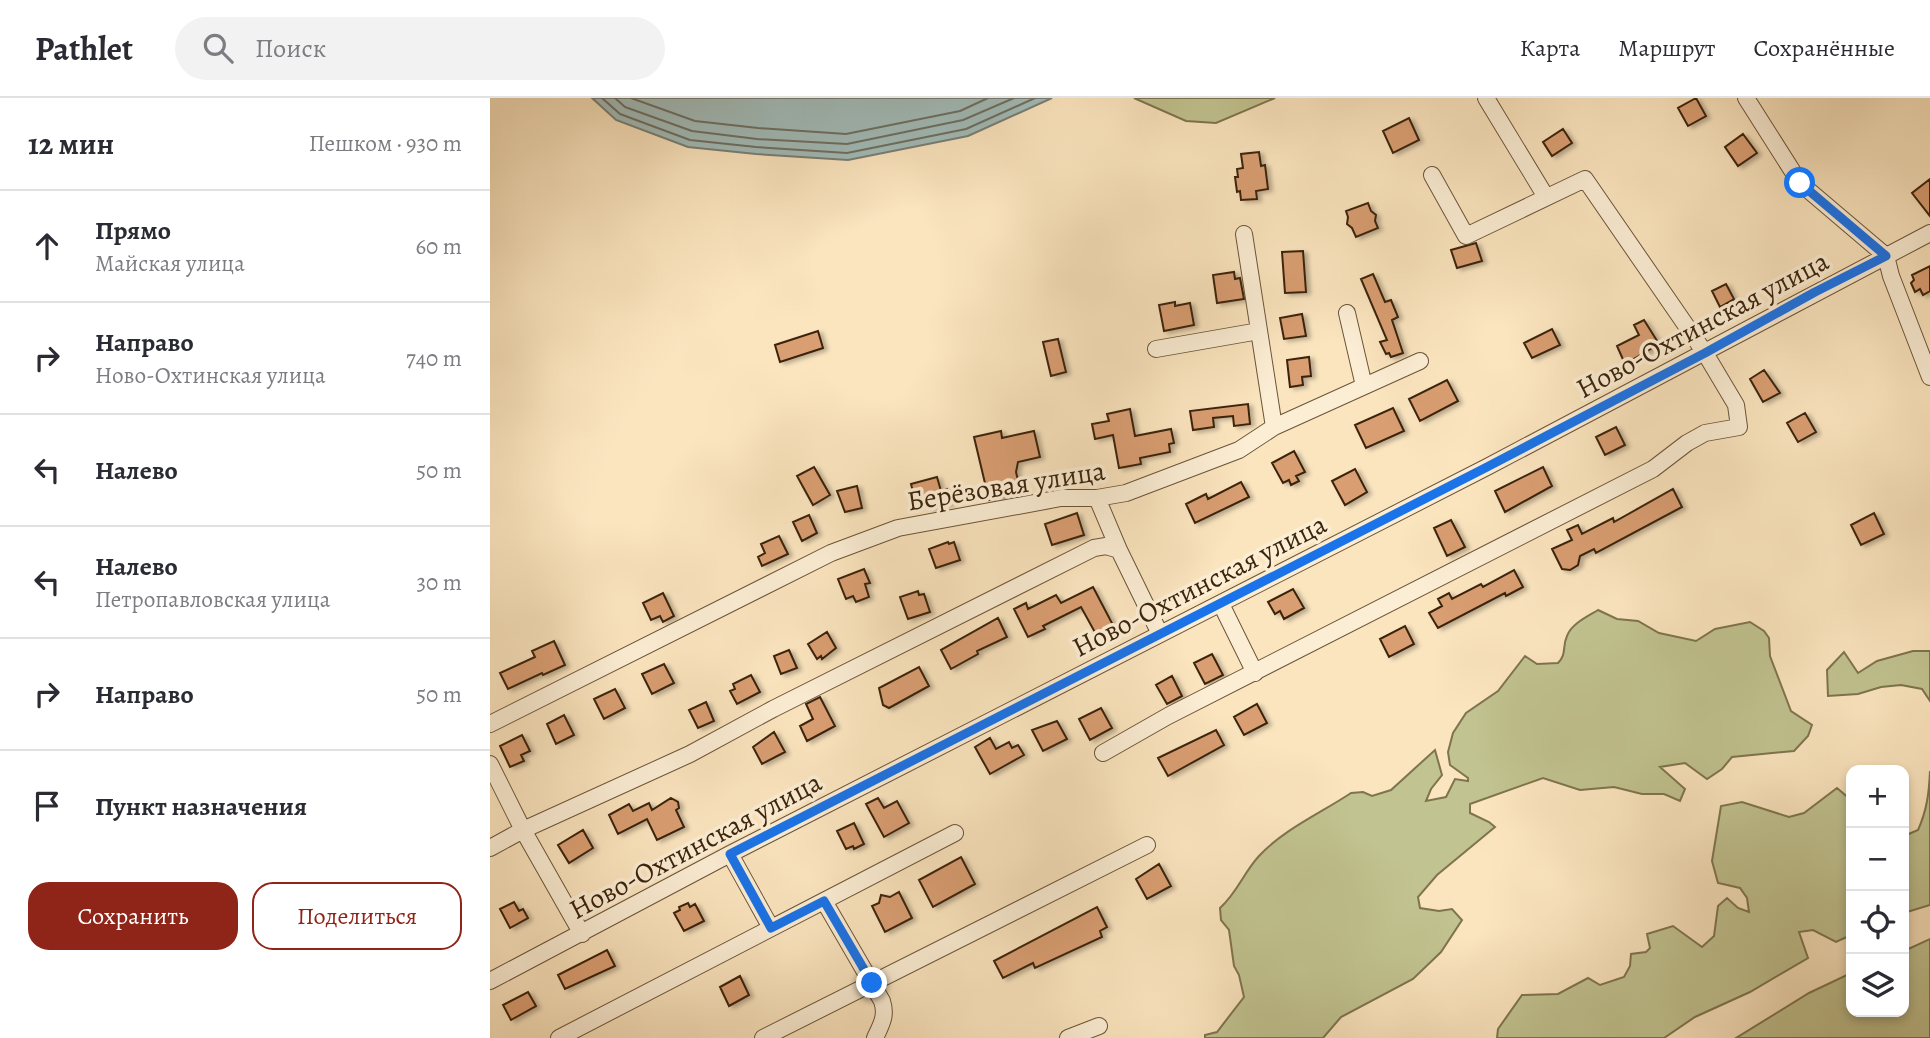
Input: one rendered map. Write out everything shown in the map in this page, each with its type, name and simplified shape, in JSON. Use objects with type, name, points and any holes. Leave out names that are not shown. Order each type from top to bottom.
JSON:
[{"type":"street","points":[[1486,98],[1546,197]]},
{"type":"street","points":[[1746,98],[1800,183],[1886,256],[1891,276],[1930,377]]},
{"type":"street","points":[[1102,753],[1653,469],[1705,433],[1739,426],[1737,405],[1705,353],[1585,179],[1465,236],[1432,175]]},
{"type":"street","name":"Ново-Охтинская улица","points":[[490,981],[730,854],[1222,604],[1930,233]]},
{"type":"street","points":[[1244,234],[1274,427]]},
{"type":"street","points":[[1347,313],[1364,386]]},
{"type":"street","points":[[1156,349],[1259,331]]},
{"type":"street","name":"Берёзовая улица","points":[[490,724],[831,553],[898,528],[1061,498],[1097,498],[1126,493],[1211,463],[1238,450],[1274,427],[1420,361]]},
{"type":"street","points":[[1097,498],[1160,634]]},
{"type":"street","points":[[490,848],[523,830],[690,754],[785,703],[1094,548],[1106,546],[1119,550]]},
{"type":"street","points":[[1222,604],[1255,673]]},
{"type":"street","points":[[490,764],[523,830],[582,934]]},
{"type":"street","points":[[559,1038],[955,833]]},
{"type":"street","points":[[763,1038],[1147,845]]},
{"type":"street","points":[[730,854],[771,928]]},
{"type":"street","points":[[824,901],[885,1010],[884,1020],[875,1038]]},
{"type":"street","points":[[1068,1038],[1099,1026]]},
{"type":"green space","points":[[1134,98],[1275,98],[1216,123],[1186,121]]},
{"type":"green space","points":[[1598,610],[1617,619],[1638,621],[1659,633],[1696,641],[1715,629],[1750,622],[1764,631],[1769,638],[1770,656],[1791,711],[1812,725],[1808,736],[1794,751],[1732,757],[1722,769],[1707,779],[1685,763],[1660,767],[1685,789],[1680,801],[1664,794],[1642,794],[1614,787],[1580,790],[1543,778],[1470,804],[1470,813],[1495,827],[1437,875],[1418,897],[1420,908],[1439,911],[1452,909],[1462,920],[1441,952],[1413,979],[1341,1017],[1323,1038],[1205,1038],[1205,1035],[1217,1032],[1244,997],[1234,966],[1229,930],[1221,920],[1220,908],[1259,856],[1291,829],[1351,793],[1363,792],[1372,796],[1391,790],[1435,750],[1442,775],[1426,801],[1446,797],[1455,779],[1468,781],[1468,778],[1450,765],[1448,752],[1453,733],[1466,713],[1498,691],[1525,656],[1537,664],[1558,663],[1572,628]]},
{"type":"green space","points":[[1913,651],[1930,651],[1930,701],[1922,689],[1901,685],[1881,687],[1858,694],[1828,696],[1827,670],[1844,652],[1858,673],[1877,661]]},
{"type":"green space","points":[[1930,771],[1930,905],[1909,911],[1909,834],[1918,830],[1927,801]]},
{"type":"green space","points":[[1837,788],[1846,796],[1846,937],[1836,942],[1813,930],[1799,932],[1808,958],[1750,992],[1695,1017],[1664,1038],[1497,1038],[1498,1029],[1522,995],[1558,994],[1588,978],[1600,985],[1624,977],[1630,966],[1631,954],[1646,952],[1650,948],[1647,934],[1673,926],[1702,947],[1714,936],[1718,906],[1727,898],[1738,908],[1749,912],[1747,898],[1740,888],[1718,883],[1712,861],[1721,806],[1742,802],[1789,817],[1804,813]]},
{"type":"green space","points":[[1930,939],[1930,1038],[1736,1038],[1809,993],[1846,975],[1846,1017],[1909,1017],[1909,949]]},
{"type":"water","points":[[592,98],[1052,98],[968,136],[848,160],[688,147],[616,120]]},
{"type":"building","points":[[1696,98],[1706,116],[1688,126],[1678,108]]},
{"type":"building","points":[[1409,118],[1419,140],[1393,153],[1383,131]]},
{"type":"building","points":[[1563,129],[1572,143],[1552,156],[1543,142]]},
{"type":"building","points":[[1743,134],[1757,153],[1738,166],[1725,147]]},
{"type":"building","points":[[1259,152],[1261,166],[1265,165],[1268,189],[1256,191],[1257,199],[1241,200],[1235,177],[1238,177],[1237,169],[1243,168],[1241,154]]},
{"type":"building","points":[[1930,179],[1930,216],[1912,193]]},
{"type":"building","points":[[1368,203],[1376,215],[1378,228],[1356,237],[1347,224],[1346,211]]},
{"type":"building","points":[[1476,243],[1482,261],[1457,268],[1451,250]]},
{"type":"building","points":[[1303,251],[1306,292],[1285,293],[1282,252]]},
{"type":"building","points":[[1930,266],[1930,291],[1923,295],[1920,289],[1915,292],[1911,283],[1914,280],[1912,275]]},
{"type":"building","points":[[1234,272],[1235,279],[1240,278],[1244,299],[1217,303],[1213,275]]},
{"type":"building","points":[[1373,274],[1385,302],[1391,300],[1398,317],[1392,320],[1403,353],[1391,357],[1389,353],[1386,354],[1380,342],[1387,340],[1361,279]]},
{"type":"building","points":[[1726,284],[1734,299],[1720,307],[1712,291]]},
{"type":"building","points":[[1175,302],[1175,306],[1190,303],[1194,325],[1164,331],[1159,305]]},
{"type":"building","points":[[1302,314],[1306,336],[1284,339],[1280,318]]},
{"type":"building","points":[[1644,320],[1659,344],[1625,364],[1617,346],[1639,335],[1634,325]]},
{"type":"building","points":[[1552,329],[1560,345],[1532,358],[1524,343]]},
{"type":"building","points":[[818,331],[823,348],[780,362],[775,345]]},
{"type":"building","points":[[1058,339],[1066,372],[1051,376],[1043,342]]},
{"type":"building","points":[[1309,357],[1311,376],[1302,377],[1303,385],[1290,387],[1287,360]]},
{"type":"building","points":[[1764,370],[1780,393],[1763,402],[1750,379]]},
{"type":"building","points":[[1447,380],[1458,401],[1420,421],[1409,399]]},
{"type":"building","points":[[1248,404],[1250,424],[1234,426],[1233,416],[1213,418],[1214,427],[1193,430],[1190,411]]},
{"type":"building","points":[[1393,408],[1404,431],[1366,448],[1355,425]]},
{"type":"building","points":[[1130,409],[1135,436],[1171,429],[1174,443],[1169,444],[1170,452],[1140,458],[1141,464],[1119,468],[1113,435],[1095,439],[1092,424],[1109,421],[1107,414]]},
{"type":"building","points":[[1805,413],[1816,432],[1798,442],[1787,423]]},
{"type":"building","points":[[1616,427],[1625,445],[1605,455],[1596,437]]},
{"type":"building","points":[[1001,431],[1002,438],[1034,431],[1040,457],[1018,462],[1016,472],[1021,493],[989,500],[974,437]]},
{"type":"building","points":[[1294,451],[1305,472],[1296,476],[1299,481],[1291,485],[1289,480],[1283,483],[1272,463]]},
{"type":"building","points":[[814,467],[830,495],[813,505],[797,476]]},
{"type":"building","points":[[1543,467],[1552,486],[1505,512],[1495,491]]},
{"type":"building","points":[[1355,469],[1367,492],[1345,505],[1332,481]]},
{"type":"building","points":[[937,477],[941,491],[947,489],[950,503],[930,508],[929,501],[916,504],[911,484]]},
{"type":"building","points":[[1241,482],[1249,497],[1195,523],[1186,504],[1206,494],[1208,499]]},
{"type":"building","points":[[857,486],[862,508],[845,512],[837,491]]},
{"type":"building","points":[[1673,489],[1682,507],[1596,553],[1594,549],[1580,556],[1578,565],[1570,570],[1562,569],[1552,549],[1572,540],[1567,530],[1578,525],[1582,534],[1613,518],[1614,522]]},
{"type":"building","points":[[1077,513],[1084,535],[1052,545],[1045,524]]},
{"type":"building","points":[[1874,513],[1884,534],[1861,545],[1851,525]]},
{"type":"building","points":[[809,515],[817,533],[802,541],[793,522]]},
{"type":"building","points":[[1451,520],[1465,547],[1447,556],[1434,528]]},
{"type":"building","points":[[779,536],[788,554],[762,566],[758,557],[765,553],[761,544]]},
{"type":"building","points":[[954,542],[960,560],[936,568],[929,549]]},
{"type":"building","points":[[864,569],[870,583],[865,584],[869,597],[856,602],[853,596],[846,599],[838,579]]},
{"type":"building","points":[[1514,570],[1523,587],[1506,596],[1505,593],[1438,628],[1429,613],[1442,606],[1438,599],[1449,593],[1452,599],[1481,584],[1483,587]]},
{"type":"building","points":[[1093,587],[1114,627],[1097,636],[1081,607],[1043,626],[1045,629],[1028,637],[1014,609],[1026,603],[1028,609],[1056,595],[1061,603]]},
{"type":"building","points":[[1293,589],[1304,608],[1284,619],[1280,611],[1275,614],[1268,602]]},
{"type":"building","points":[[918,591],[919,595],[924,594],[930,612],[908,619],[900,597]]},
{"type":"building","points":[[663,593],[674,616],[663,622],[660,616],[651,620],[643,603]]},
{"type":"building","points":[[998,618],[1007,637],[977,651],[978,654],[951,669],[941,650]]},
{"type":"building","points":[[1405,626],[1414,644],[1389,657],[1380,639]]},
{"type":"building","points":[[827,632],[836,648],[822,659],[821,656],[817,659],[808,644]]},
{"type":"building","points":[[554,641],[565,665],[508,689],[500,673],[535,657],[532,651]]},
{"type":"building","points":[[789,650],[797,668],[781,674],[774,656]]},
{"type":"building","points":[[1212,654],[1223,675],[1205,684],[1194,663]]},
{"type":"building","points":[[664,664],[674,683],[652,694],[642,674]]},
{"type":"building","points":[[919,667],[929,686],[889,708],[883,705],[879,688]]},
{"type":"building","points":[[751,675],[760,692],[737,704],[730,691],[735,689],[733,684]]},
{"type":"building","points":[[1172,676],[1182,696],[1167,704],[1156,685]]},
{"type":"building","points":[[615,689],[625,708],[604,719],[594,699]]},
{"type":"building","points":[[820,697],[835,726],[807,741],[800,726],[813,719],[806,704]]},
{"type":"building","points":[[706,702],[714,721],[698,728],[689,710]]},
{"type":"building","points":[[1257,704],[1267,723],[1244,735],[1234,717]]},
{"type":"building","points":[[1101,708],[1112,728],[1090,740],[1079,719]]},
{"type":"building","points":[[564,715],[574,735],[556,744],[547,724]]},
{"type":"building","points":[[1057,721],[1067,739],[1043,751],[1032,730]]},
{"type":"building","points":[[1216,730],[1224,745],[1168,776],[1158,758]]},
{"type":"building","points":[[774,732],[785,752],[762,764],[753,747]]},
{"type":"building","points":[[522,735],[530,751],[521,755],[524,761],[510,767],[500,746]]},
{"type":"building","points":[[990,738],[996,749],[1009,742],[1012,748],[1018,745],[1024,755],[990,774],[975,747]]},
{"type":"building","points":[[671,798],[678,802],[679,808],[676,810],[684,827],[657,840],[647,819],[618,834],[609,815],[629,804],[633,811],[649,803],[652,810]]},
{"type":"building","points":[[878,798],[884,808],[897,801],[909,823],[884,837],[866,804]]},
{"type":"building","points":[[854,823],[864,844],[854,849],[853,846],[846,849],[837,831]]},
{"type":"building","points":[[583,830],[593,848],[569,863],[558,845]]},
{"type":"building","points":[[961,857],[975,884],[933,907],[919,880]]},
{"type":"building","points":[[1159,864],[1171,886],[1147,899],[1136,879]]},
{"type":"building","points":[[899,892],[912,918],[885,932],[872,906],[879,903],[881,895],[890,897]]},
{"type":"building","points":[[514,902],[519,911],[523,909],[528,918],[510,928],[500,909]]},
{"type":"building","points":[[688,903],[690,907],[695,904],[704,921],[684,931],[674,913]]},
{"type":"building","points":[[1097,907],[1107,927],[1100,931],[1102,937],[1035,968],[1033,963],[1003,978],[994,961]]},
{"type":"building","points":[[607,950],[615,966],[565,989],[558,975]]},
{"type":"building","points":[[740,976],[749,995],[729,1006],[720,987]]},
{"type":"building","points":[[528,992],[536,1006],[511,1020],[503,1005]]},
{"type":"route","points":[[872,983],[824,901],[771,928],[730,854],[1487,467],[1886,256],[1800,183]]}]
